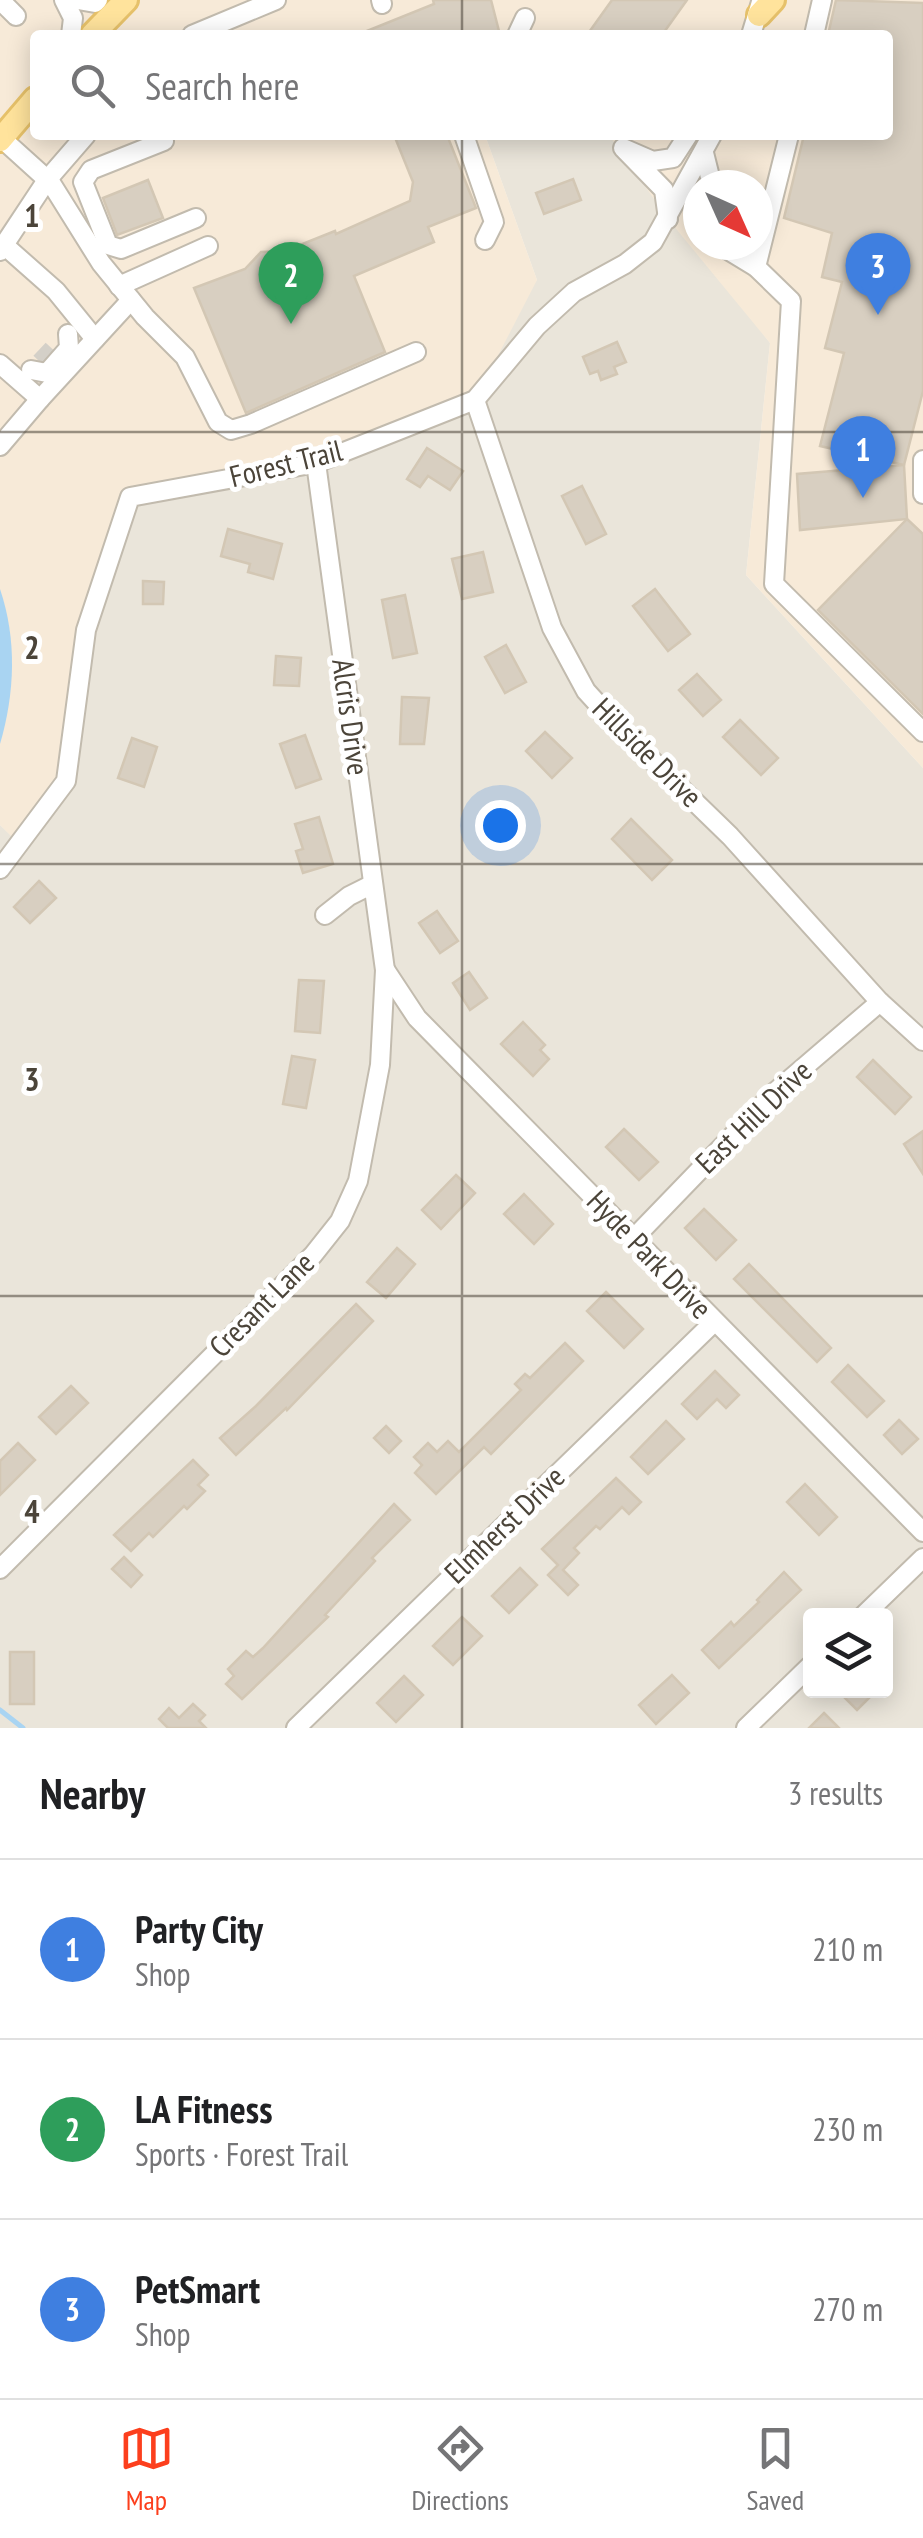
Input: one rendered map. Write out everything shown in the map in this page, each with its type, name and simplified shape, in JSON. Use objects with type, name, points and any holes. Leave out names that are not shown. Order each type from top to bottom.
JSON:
[{"type":"main road","points":[[97,30],[126,0]]},
{"type":"main road","points":[[0,138],[30,105]]},
{"type":"street","points":[[0,0],[16,16]]},
{"type":"street","points":[[64,0],[72,18],[71,30]]},
{"type":"street","points":[[78,0],[98,0]]},
{"type":"street","points":[[204,30],[276,0]]},
{"type":"street","points":[[815,30],[822,0]]},
{"type":"street","points":[[0,138],[47,180],[125,293],[170,330],[218,422],[231,430],[416,352]]},
{"type":"street","points":[[0,364],[47,373],[69,348],[56,291],[2,248],[47,180],[82,140]]},
{"type":"street","points":[[466,140],[494,222],[486,240]]},
{"type":"street","points":[[668,219],[664,190],[623,148],[653,161],[673,158],[685,140]]},
{"type":"street","name":"Forest Trail","points":[[0,869],[66,781],[86,630],[130,497],[316,464],[475,400],[537,326],[574,292],[625,264],[653,242],[710,140]]},
{"type":"street","points":[[756,267],[788,140]]},
{"type":"street","points":[[164,141],[91,170],[83,182],[108,245],[121,249],[196,218]]},
{"type":"street","points":[[704,153],[708,170]]},
{"type":"street","points":[[3,438],[94,339],[125,293],[208,246]]},
{"type":"street","points":[[744,260],[791,301],[774,584],[923,732]]},
{"type":"street","points":[[67,335],[94,339]]},
{"type":"street","points":[[30,371],[40,399]]},
{"type":"street","name":"Hillside Drive","points":[[475,400],[552,628],[586,691],[730,836],[880,1002],[923,1042]]},
{"type":"street","points":[[923,460],[923,494]]},
{"type":"street","name":"Alcris Drive","points":[[316,464],[385,970]]},
{"type":"street","points":[[325,915],[373,884]]},
{"type":"street","name":"Hyde Park Drive","points":[[385,970],[417,1018],[923,1532]]},
{"type":"street","name":"Cresant Lane","points":[[0,1569],[284,1286],[340,1220],[358,1181],[376,1087],[385,970]]},
{"type":"street","name":"East Hill Drive","points":[[634,1238],[775,1092],[880,1002]]},
{"type":"street","name":"Elmherst Drive","points":[[296,1728],[714,1322]]},
{"type":"street","points":[[871,1608],[923,1558]]},
{"type":"street","points":[[746,1728],[803,1673]]},
{"type":"shaded area","points":[[0,0],[923,0],[923,768],[746,575],[770,343],[702,260],[773,260],[773,170],[683,170],[683,237],[613,140],[893,140],[893,30],[30,30],[30,140],[487,140],[537,280],[475,400],[316,463],[130,497],[86,630],[66,781],[19,844],[0,825]]},
{"type":"shaded area","points":[[487,140],[617,140],[683,228],[683,260],[707,260],[770,343],[746,575],[923,768],[923,1728],[0,1728],[0,825],[19,843],[130,497],[537,280]]},
{"type":"water","points":[[0,589],[9,627],[12,666],[0,744]]},
{"type":"building","points":[[433,0],[491,0],[499,30],[369,30],[434,4]]},
{"type":"building","points":[[612,0],[687,0],[666,30],[591,30]]},
{"type":"building","points":[[836,0],[923,3],[923,391],[904,465],[820,446],[844,353],[825,348],[842,282],[822,277],[832,233],[784,218],[803,140],[893,140],[893,30],[829,30]]},
{"type":"building","points":[[396,140],[449,140],[476,208],[428,227],[434,242],[354,276],[385,352],[246,413],[194,288],[245,269],[261,252],[285,251],[335,231],[336,234],[410,201],[413,182]]},
{"type":"building","points":[[573,179],[581,200],[544,214],[536,193]]},
{"type":"building","points":[[148,180],[163,218],[117,235],[103,198]]},
{"type":"building","points":[[617,342],[626,362],[614,367],[617,374],[601,380],[598,371],[590,374],[583,357]]},
{"type":"building","points":[[427,448],[463,471],[450,490],[428,476],[420,487],[407,479]]},
{"type":"building","points":[[904,465],[907,519],[800,530],[797,474]]},
{"type":"building","points":[[582,486],[606,534],[586,544],[562,496]]},
{"type":"building","points":[[907,519],[923,534],[923,714],[818,610]]},
{"type":"building","points":[[228,529],[282,544],[273,579],[248,572],[250,564],[221,556]]},
{"type":"building","points":[[483,552],[493,592],[462,599],[452,559]]},
{"type":"building","points":[[143,581],[164,582],[163,604],[143,604]]},
{"type":"building","points":[[655,589],[690,634],[668,651],[633,606]]},
{"type":"building","points":[[405,595],[417,653],[393,658],[382,600]]},
{"type":"building","points":[[506,645],[526,682],[505,693],[485,657]]},
{"type":"building","points":[[276,656],[301,658],[299,686],[274,685]]},
{"type":"building","points":[[697,674],[721,700],[703,716],[679,690]]},
{"type":"building","points":[[402,697],[429,698],[424,744],[400,744]]},
{"type":"building","points":[[740,720],[778,758],[761,775],[723,737]]},
{"type":"building","points":[[545,732],[572,758],[552,778],[526,751]]},
{"type":"building","points":[[305,735],[321,779],[296,788],[280,744]]},
{"type":"building","points":[[132,738],[157,747],[144,787],[118,778]]},
{"type":"building","points":[[319,817],[333,864],[303,873],[296,851],[303,849],[295,824]]},
{"type":"building","points":[[631,819],[672,860],[652,880],[612,839]]},
{"type":"building","points":[[39,881],[56,898],[30,923],[14,907]]},
{"type":"building","points":[[437,911],[458,941],[440,953],[419,923]]},
{"type":"building","points":[[469,972],[487,998],[470,1010],[453,983]]},
{"type":"building","points":[[299,980],[324,981],[320,1033],[295,1031]]},
{"type":"building","points":[[523,1022],[545,1045],[540,1050],[549,1059],[533,1076],[501,1044]]},
{"type":"building","points":[[292,1056],[315,1060],[306,1108],[283,1104]]},
{"type":"building","points":[[873,1060],[911,1097],[895,1114],[857,1077]]},
{"type":"building","points":[[624,1129],[658,1162],[639,1180],[606,1147]]},
{"type":"building","points":[[923,1131],[923,1174],[904,1144]]},
{"type":"building","points":[[456,1175],[475,1193],[441,1229],[422,1210]]},
{"type":"building","points":[[524,1194],[553,1224],[534,1244],[504,1214]]},
{"type":"building","points":[[704,1209],[736,1240],[716,1260],[685,1228]]},
{"type":"building","points":[[397,1248],[415,1264],[386,1298],[367,1282]]},
{"type":"building","points":[[749,1264],[831,1348],[817,1362],[734,1279]]},
{"type":"building","points":[[606,1292],[643,1329],[624,1348],[587,1311]]},
{"type":"building","points":[[356,1304],[373,1321],[287,1410],[236,1455],[220,1438]]},
{"type":"building","points":[[565,1343],[583,1361],[491,1454],[484,1447],[436,1494],[415,1473],[422,1465],[414,1457],[428,1443],[437,1452],[448,1441],[459,1452],[521,1390],[515,1384],[525,1374],[530,1378]]},
{"type":"building","points":[[848,1365],[884,1401],[867,1417],[832,1382]]},
{"type":"building","points":[[715,1371],[739,1395],[726,1408],[717,1399],[697,1419],[682,1404]]},
{"type":"building","points":[[71,1386],[88,1403],[56,1434],[39,1417]]},
{"type":"building","points":[[899,1420],[918,1439],[902,1454],[884,1435]]},
{"type":"building","points":[[666,1421],[684,1439],[648,1474],[631,1457]]},
{"type":"building","points":[[386,1426],[401,1441],[389,1453],[374,1438]]},
{"type":"building","points":[[18,1443],[35,1460],[0,1495],[0,1461]]},
{"type":"building","points":[[193,1460],[208,1475],[198,1485],[205,1491],[131,1551],[114,1535]]},
{"type":"building","points":[[616,1478],[641,1502],[629,1514],[622,1507],[574,1548],[579,1553],[563,1570],[578,1585],[568,1595],[548,1575],[558,1565],[542,1549]]},
{"type":"building","points":[[805,1484],[837,1517],[819,1535],[787,1502]]},
{"type":"building","points":[[394,1504],[410,1520],[372,1558],[375,1561],[325,1615],[328,1617],[242,1699],[226,1684],[234,1676],[228,1669],[246,1651],[253,1657],[263,1648]]},
{"type":"building","points":[[124,1557],[142,1575],[131,1587],[112,1569]]},
{"type":"building","points":[[520,1568],[537,1585],[509,1613],[492,1596]]},
{"type":"building","points":[[784,1572],[801,1590],[719,1668],[702,1650],[731,1622],[734,1626]]},
{"type":"building","points":[[462,1617],[482,1636],[453,1665],[433,1646]]},
{"type":"building","points":[[10,1652],[34,1652],[34,1704],[10,1704]]},
{"type":"building","points":[[672,1675],[689,1693],[656,1724],[639,1705]]},
{"type":"building","points":[[404,1676],[423,1695],[396,1722],[377,1703]]},
{"type":"building","points":[[845,1698],[869,1698],[857,1710]]},
{"type":"building","points":[[193,1704],[205,1715],[199,1721],[206,1728],[168,1728],[159,1719],[169,1708],[179,1718]]},
{"type":"building","points":[[824,1713],[839,1728],[809,1728]]},
{"type":"waterway","points":[[0,1710],[23,1728]]},
{"type":"tunnel","points":[[40,362],[54,347]]},
{"type":"place","name":"PetSmart","points":[[878,315]]},
{"type":"place","name":"LA Fitness","points":[[291,324]]},
{"type":"place","name":"Party City","points":[[863,498]]}]
